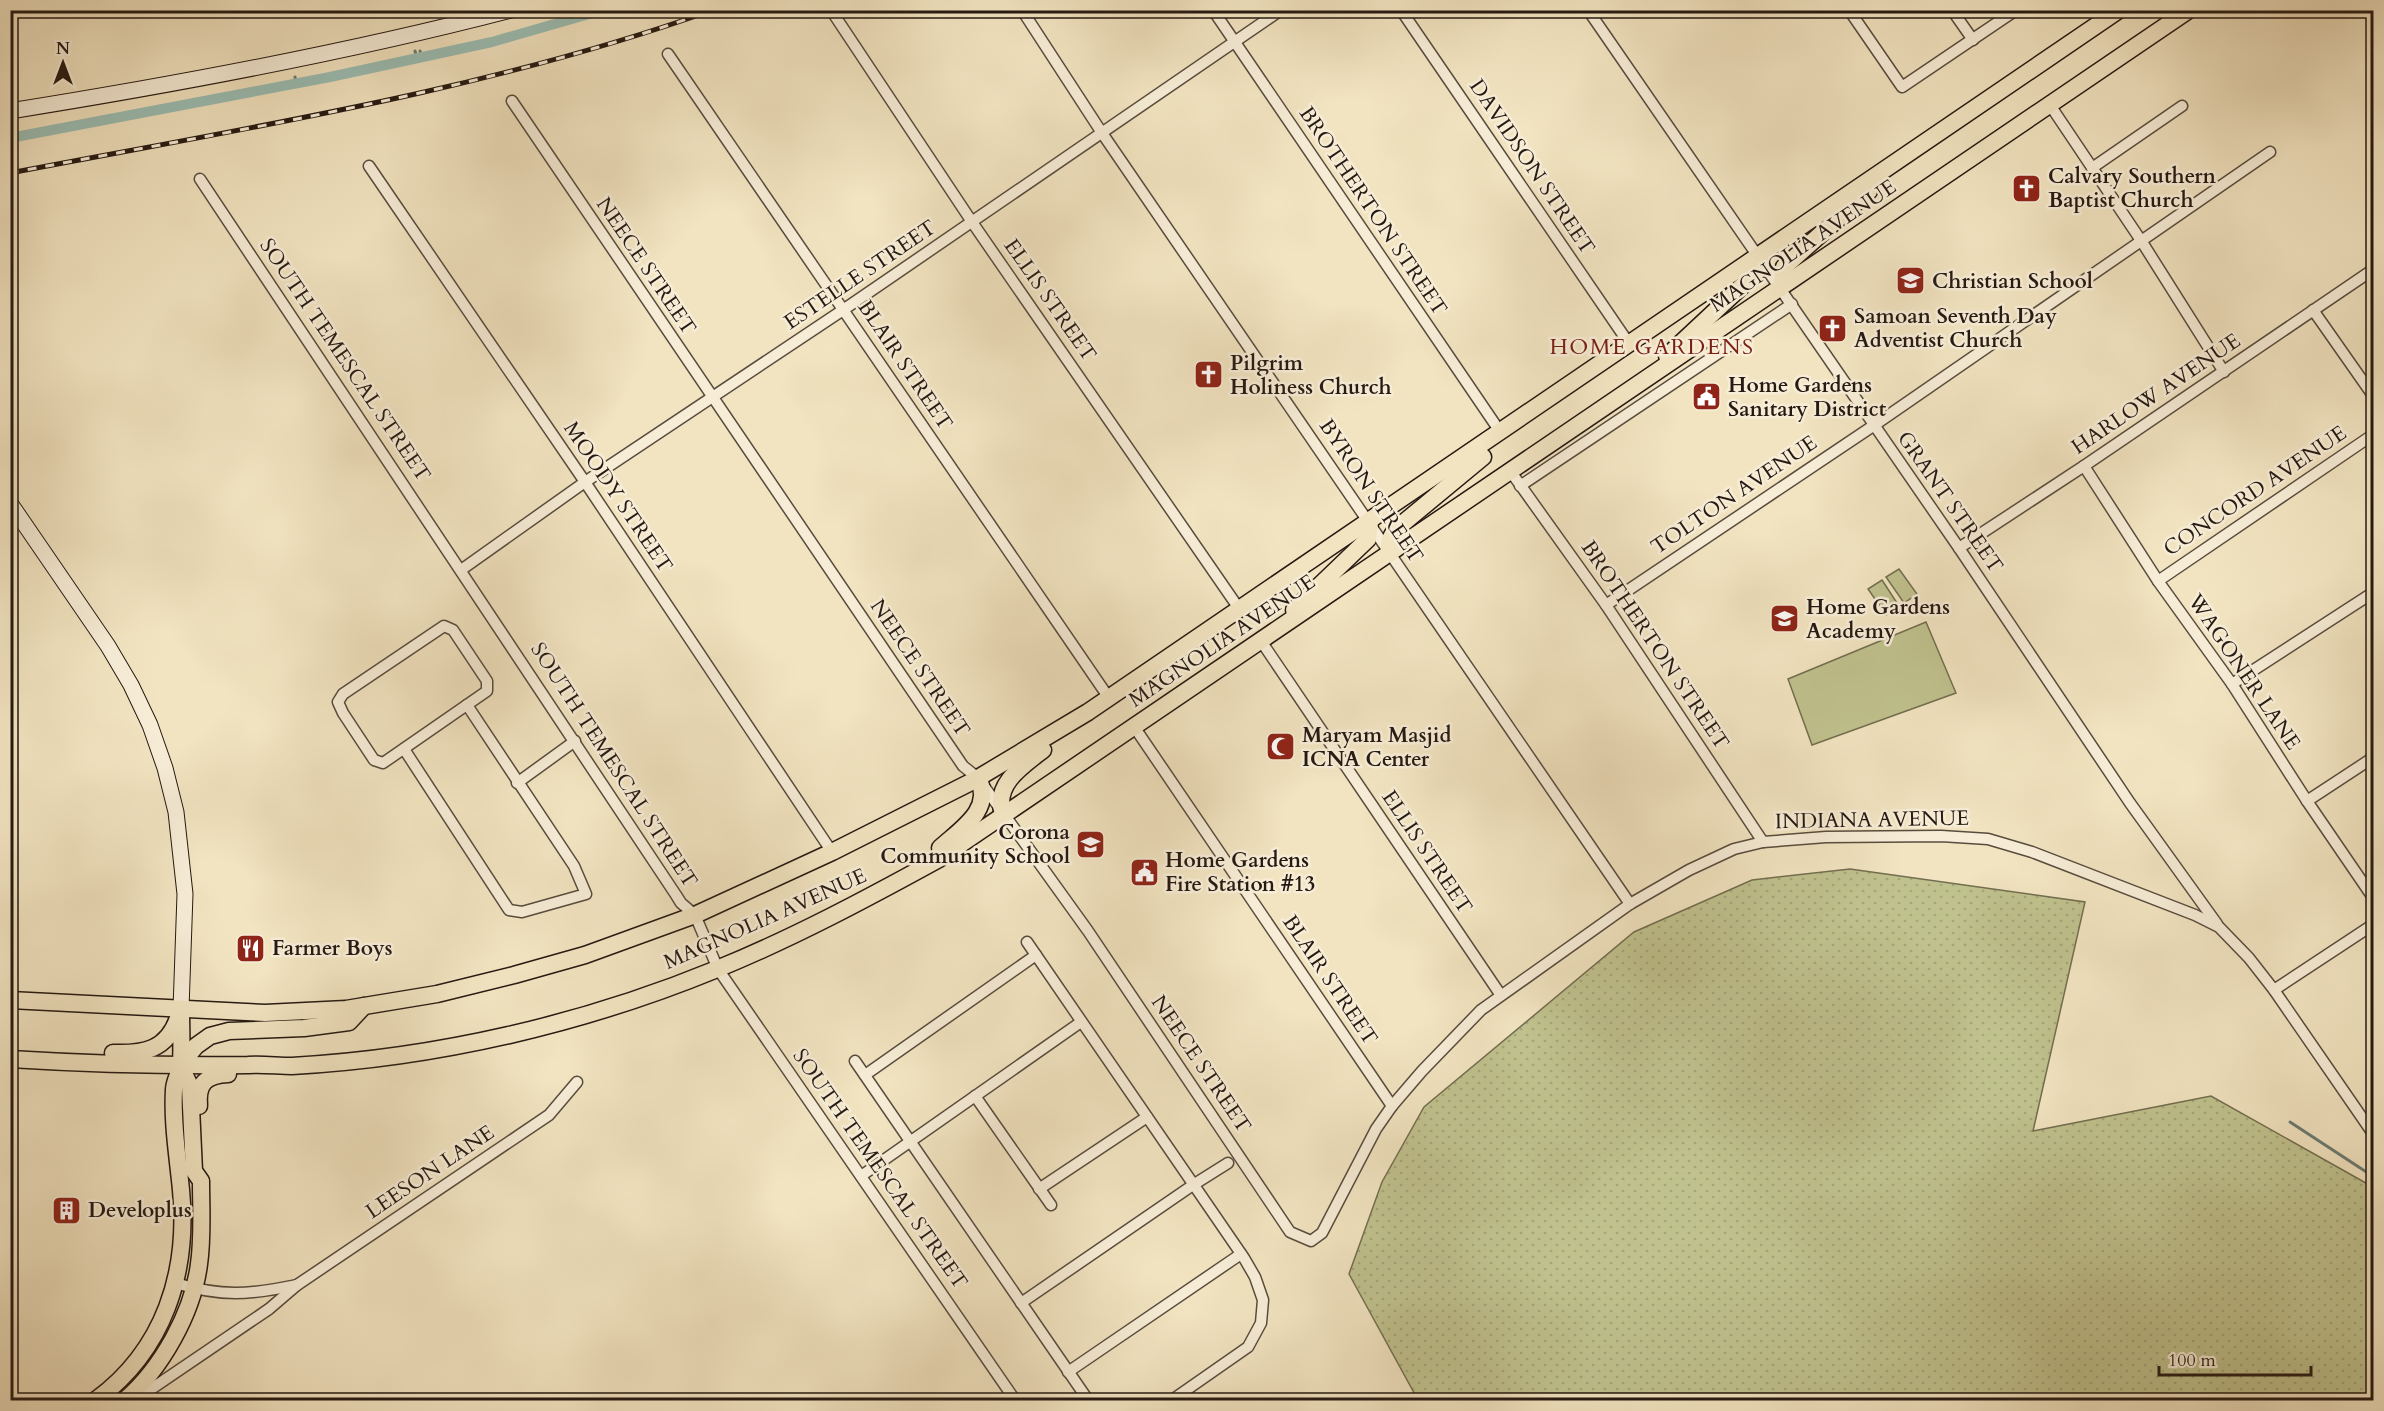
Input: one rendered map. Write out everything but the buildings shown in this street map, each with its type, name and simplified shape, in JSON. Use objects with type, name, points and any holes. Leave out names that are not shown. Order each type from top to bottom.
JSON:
[{"type":"main road","points":[[10,111],[276,64],[429,32],[511,10]]},
{"type":"main road","name":"MAGNOLIA AVENUE","points":[[10,1000],[265,1013],[346,1010],[437,994],[585,956],[695,915],[832,852],[978,778],[1088,712],[1501,433],[2119,10]]},
{"type":"main road","name":"MAGNOLIA AVENUE","points":[[12,1059],[289,1066],[407,1053],[470,1043],[610,1008],[718,969],[810,928],[939,859],[1390,554],[1515,479],[1624,395],[2189,10]]},
{"type":"main road","points":[[1781,288],[1781,275],[1784,267],[1921,145]]},
{"type":"main road","points":[[1624,395],[1757,272],[1760,263],[1759,256]]},
{"type":"main road","points":[[1390,554],[1388,546],[1396,529],[1493,448],[1501,433]]},
{"type":"main road","points":[[11,507],[108,646],[131,685],[150,725],[165,768],[176,812],[184,885],[180,1065],[174,1088],[182,1214],[180,1263],[169,1302],[149,1343],[121,1380],[96,1401]]},
{"type":"main road","points":[[1261,641],[1368,539],[1370,522]]},
{"type":"main road","points":[[1003,814],[999,801],[1004,787],[1031,759],[1088,712]]},
{"type":"main road","points":[[906,877],[976,813],[983,801],[983,789],[978,778]]},
{"type":"main road","points":[[180,1065],[196,1046],[210,1036],[229,1031],[304,1028],[349,1022],[364,1006]]},
{"type":"main road","points":[[12,1059],[56,1051],[129,1054],[155,1048],[173,1034],[181,1009]]},
{"type":"main road","points":[[180,1065],[190,1086],[194,1172],[201,1181]]},
{"type":"main road","points":[[125,1401],[165,1353],[187,1309],[199,1267],[203,1169],[198,1099],[202,1082],[217,1074],[255,1073],[289,1066]]},
{"type":"street","name":"ELLIS STREET","points":[[831,10],[972,222],[1240,610]]},
{"type":"street","name":"BYRON STREET","points":[[1022,10],[1102,133],[1630,904]]},
{"type":"street","name":"BROTHERTON STREET","points":[[1214,10],[1501,433]]},
{"type":"street","name":"ESTELLE STREET","points":[[461,570],[585,482],[843,310],[1281,10]]},
{"type":"street","name":"DAVIDSON STREET","points":[[1401,10],[1630,345]]},
{"type":"street","name":"GRANT STREET","points":[[1588,10],[1959,548],[2130,803],[2219,927]]},
{"type":"street","points":[[1849,10],[1902,87],[2016,10]]},
{"type":"street","points":[[1952,10],[1973,40]]},
{"type":"street","name":"BLAIR STREET","points":[[669,54],[1109,698]]},
{"type":"street","name":"NEECE STREET","points":[[512,101],[963,766],[978,778],[1088,931],[1290,1232],[1311,1241]]},
{"type":"street","points":[[2050,105],[2142,242],[2224,372]]},
{"type":"street","points":[[2092,168],[2182,106]]},
{"type":"street","name":"TOLTON AVENUE","points":[[1606,605],[1873,426],[2270,152]]},
{"type":"street","name":"MOODY STREET","points":[[369,166],[585,482],[832,852]]},
{"type":"street","name":"SOUTH TEMESCAL STREET","points":[[200,179],[681,903],[695,915],[718,969],[1015,1401]]},
{"type":"street","name":"HARLOW AVENUE","points":[[1959,548],[2224,372],[2373,269]]},
{"type":"street","name":"MAGNOLIA AVENUE","points":[[1515,479],[1792,304]]},
{"type":"street","points":[[2313,310],[2373,397]]},
{"type":"street","name":"CONCORD AVENUE","points":[[2158,581],[2373,434]]},
{"type":"street","name":"WAGONER LANE","points":[[2084,466],[2158,581],[2232,684],[2373,899]]},
{"type":"street","name":"BROTHERTON STREET","points":[[1515,479],[1606,605],[1763,842]]},
{"type":"street","points":[[2232,684],[2373,592]]},
{"type":"street","points":[[444,626],[453,630],[487,681],[487,691],[467,705],[383,763],[374,760],[338,702],[343,694],[444,626]]},
{"type":"street","name":"ELLIS STREET","points":[[1261,641],[1500,994]]},
{"type":"street","points":[[404,749],[509,910],[522,912],[586,894],[574,866],[467,705]]},
{"type":"street","name":"BLAIR STREET","points":[[1135,728],[1392,1106]]},
{"type":"street","points":[[517,783],[575,741]]},
{"type":"street","points":[[2307,801],[2373,757]]},
{"type":"street","name":"INDIANA AVENUE","points":[[1311,1241],[1322,1233],[1368,1144],[1392,1106],[1467,1024],[1500,994],[1630,904],[1716,856],[1763,842],[1789,838],[1864,835],[1973,837],[1999,841],[2195,915],[2219,927],[2249,958],[2274,990],[2373,1135]]},
{"type":"street","points":[[2274,990],[2373,924]]},
{"type":"street","points":[[1027,942],[1241,1254],[1255,1277],[1263,1300],[1261,1323],[1248,1347],[1172,1401]]},
{"type":"street","points":[[865,1075],[1036,955]]},
{"type":"street","points":[[861,1176],[1081,1022]]},
{"type":"street","points":[[855,1061],[1088,1401]]},
{"type":"street","name":"LEESON LANE","points":[[135,1401],[269,1309],[297,1285],[549,1115],[577,1082]]},
{"type":"street","points":[[975,1096],[1051,1205]]},
{"type":"street","points":[[1039,1189],[1147,1117]]},
{"type":"street","points":[[1021,1303],[1228,1163]]},
{"type":"street","points":[[1068,1372],[1241,1254]]},
{"type":"street","name":"LEESON LANE","points":[[175,1283],[226,1294],[247,1294],[297,1285]]},
{"type":"green space","points":[[1899,569],[1917,594],[1904,603],[1886,577]]},
{"type":"green space","points":[[1882,580],[1899,606],[1886,615],[1868,589]]},
{"type":"green space","points":[[1926,622],[1956,693],[1812,745],[1788,679]]},
{"type":"green space","points":[[1850,869],[2085,902],[2033,1131],[2211,1096],[2373,1187],[2373,1400],[1418,1400],[1349,1274],[1382,1182],[1424,1107],[1634,932],[1752,880]]},
{"type":"waterway","points":[[10,138],[330,77],[492,42],[603,10]]},
{"type":"waterway","points":[[605,10],[610,16]]},
{"type":"waterway","points":[[415,51],[417,58]]},
{"type":"waterway","points":[[420,51],[422,57]]},
{"type":"waterway","points":[[295,77],[296,83]]},
{"type":"waterway","points":[[2290,1122],[2374,1177]]},
{"type":"railway","points":[[10,173],[276,123],[453,85],[541,63],[713,10]]},
{"type":"place","name":"Calvary Southern Baptist Church","points":[[2027,188]]},
{"type":"place","name":"Christian School","points":[[1911,281]]},
{"type":"place","name":"Samoan Seventh Day Adventist Church","points":[[1833,328]]},
{"type":"place","name":"Pilgrim Holiness Church","points":[[1209,375]]},
{"type":"place","name":"Home Gardens Sanitary District","points":[[1707,397]]},
{"type":"place","name":"Home Gardens Academy","points":[[1785,619]]},
{"type":"place","name":"Maryam Masjid ICNA Center","points":[[1281,747]]},
{"type":"place","name":"Corona Community School","points":[[1091,844]]},
{"type":"place","name":"Home Gardens Fire Station #13","points":[[1144,872]]},
{"type":"place","name":"Farmer Boys","points":[[251,948]]},
{"type":"place","name":"Developlus","points":[[67,1210]]},
{"type":"district","name":"HOME GARDENS","points":[[1652,347]]}]
